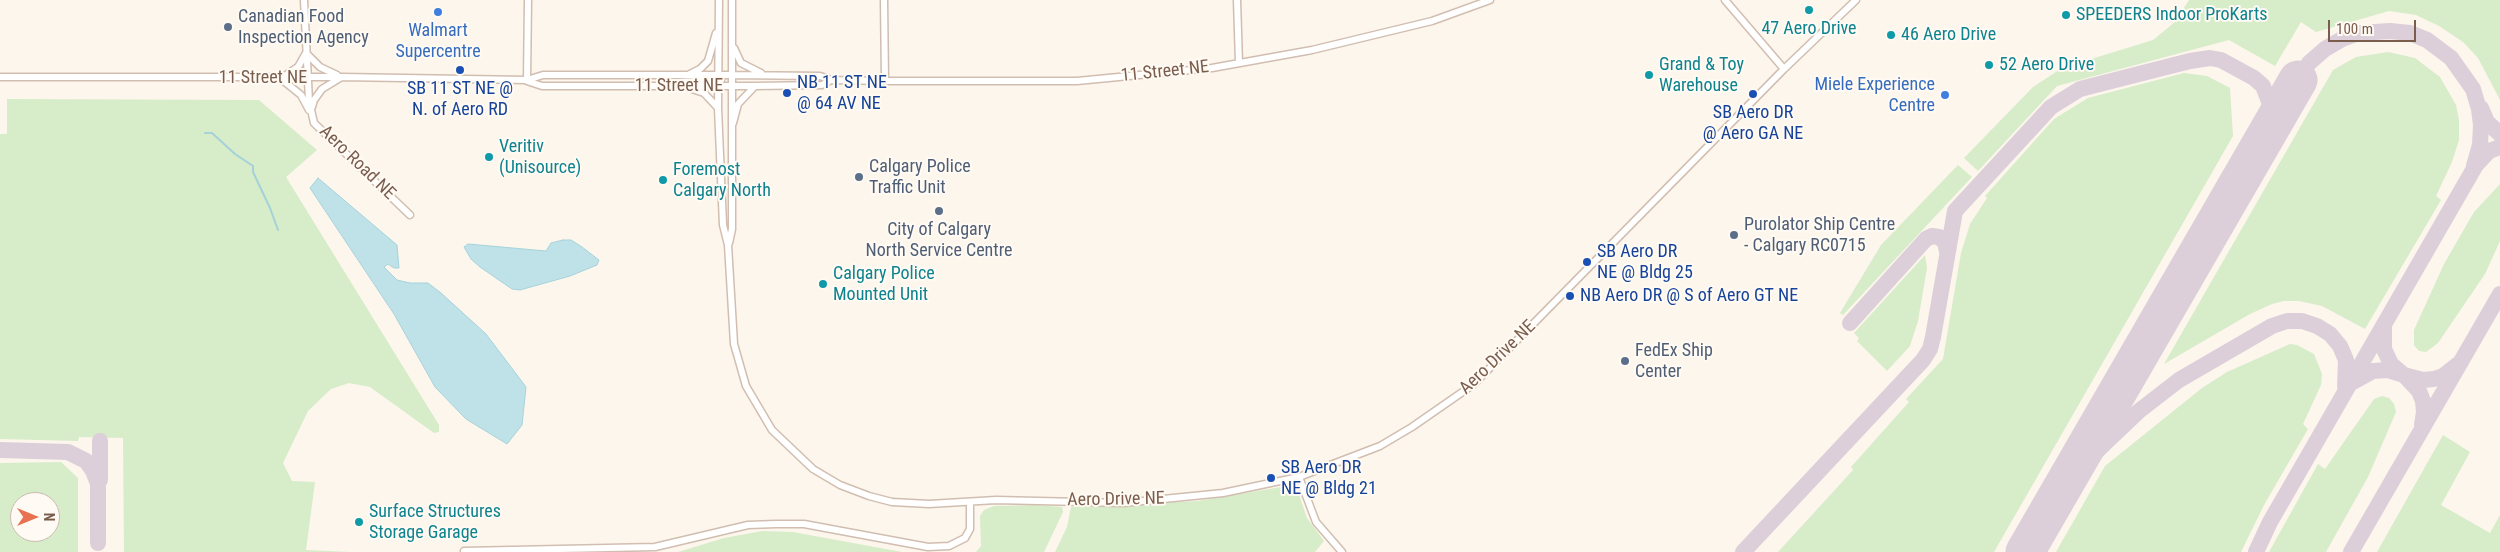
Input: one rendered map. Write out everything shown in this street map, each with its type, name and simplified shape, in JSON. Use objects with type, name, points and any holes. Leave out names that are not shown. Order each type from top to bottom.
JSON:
[{"type":"street","name":"Aero Road NE","points":[[304,0],[306,53],[311,113],[314,123],[410,215]]},
{"type":"street","points":[[527,80],[528,0]]},
{"type":"street","points":[[718,0],[718,108],[723,226],[728,244]]},
{"type":"street","points":[[728,244],[732,230],[732,0]]},
{"type":"street","points":[[884,0],[885,81]]},
{"type":"street","points":[[1237,0],[1240,63]]},
{"type":"street","name":"11 Street NE","points":[[731,75],[820,76],[831,80],[885,81],[1077,81],[1171,73],[1312,50],[1432,21],[1490,0]]},
{"type":"street","points":[[1725,0],[1784,69]]},
{"type":"street","name":"Aero Drive NE","points":[[728,244],[734,344],[746,386],[772,430],[813,469],[840,485],[892,502],[929,504],[1147,501],[1248,489],[1299,477],[1341,463],[1380,446],[1412,427],[1474,384],[1784,69],[1856,0]]},
{"type":"street","points":[[688,75],[700,70],[710,57],[719,17]]},
{"type":"street","points":[[732,44],[744,66],[754,71],[775,76]]},
{"type":"street","points":[[311,113],[301,95],[280,78],[298,67],[306,53],[320,67],[341,77]]},
{"type":"street","name":"11 Street NE","points":[[0,77],[341,77],[527,80],[543,75],[688,75],[719,80],[731,86],[822,85],[831,80]]},
{"type":"street","points":[[619,86],[719,80],[731,75]]},
{"type":"street","points":[[311,113],[314,100],[322,89],[341,77]]},
{"type":"street","name":"11 Street NE","points":[[527,80],[542,86],[679,86],[719,80]]},
{"type":"street","points":[[679,86],[704,93],[718,108]]},
{"type":"street","points":[[731,136],[738,104],[755,86]]},
{"type":"street","points":[[1299,477],[1316,522],[1342,552]]},
{"type":"street","points":[[464,551],[655,547],[748,526],[776,524],[804,524],[928,547],[949,546],[965,538],[970,529],[970,502]]},
{"type":"green space","points":[[2189,0],[2500,0],[2500,100],[2478,58],[2463,42],[2439,26],[2416,15],[2389,11],[2316,32],[2301,22],[2275,66],[2229,40],[2057,86],[1978,171],[1964,158],[2033,87],[2062,68],[2153,40],[2175,22]]},
{"type":"green space","points":[[2388,52],[2415,58],[2440,77],[2456,105],[2459,120],[2459,140],[2452,162],[2436,196],[2441,200],[2365,329],[2322,306],[2299,301],[2284,301],[2250,314],[2164,364],[2333,70],[2356,57]]},
{"type":"green space","points":[[2184,73],[2207,76],[2230,88],[2233,136],[1994,552],[1778,552],[1853,470],[1851,467],[1909,402],[1906,399],[1943,359],[1961,253],[1970,224],[1987,198],[1985,196],[2054,119],[2088,98]]},
{"type":"green space","points":[[7,99],[259,100],[317,150],[286,177],[439,425],[439,432],[434,433],[370,387],[349,383],[331,389],[308,411],[283,463],[292,481],[315,482],[306,550],[350,552],[124,552],[123,438],[79,437],[78,441],[0,439],[0,134],[7,134]]},
{"type":"green space","points":[[1958,165],[1972,177],[1843,315],[1840,313],[1881,245]]},
{"type":"green space","points":[[2500,184],[2500,241],[2485,274],[2438,343],[2426,352],[2419,351],[2414,345],[2414,330],[2444,264],[2474,212]]},
{"type":"green space","points":[[1925,255],[1927,268],[1918,321],[1910,346],[1887,371],[1857,341],[1859,338],[1854,333]]},
{"type":"green space","points":[[2290,344],[2297,345],[2314,354],[2322,374],[2321,385],[2303,424],[2308,429],[2264,505],[2241,552],[2056,552],[2105,466],[2202,388],[2227,372]]},
{"type":"green space","points":[[2382,396],[2389,398],[2394,404],[2396,412],[2368,477],[2326,552],[2269,552],[2318,464],[2325,469],[2374,399]]},
{"type":"green space","points":[[2443,435],[2470,452],[2441,505],[2490,533],[2500,515],[2500,552],[2377,552]]},
{"type":"green space","points":[[61,462],[78,478],[78,552],[0,552],[0,463]]},
{"type":"green space","points":[[1287,486],[1297,489],[1307,518],[1324,541],[1315,552],[1055,552],[1067,527],[1071,507],[1197,501]]},
{"type":"green space","points":[[1035,505],[1062,507],[1063,512],[1044,552],[976,552],[981,546],[980,516],[984,510],[994,506]]},
{"type":"green space","points":[[762,531],[793,532],[902,552],[678,552],[724,538]]},
{"type":"water","points":[[318,178],[397,245],[399,268],[394,268],[388,264],[384,267],[397,280],[410,283],[428,283],[441,293],[486,334],[526,387],[522,425],[507,444],[466,419],[435,387],[394,314],[310,188]]},
{"type":"water","points":[[571,240],[582,247],[599,260],[597,265],[570,276],[520,290],[512,289],[480,267],[471,259],[464,247],[468,244],[546,251],[551,243]]},
{"type":"waterway","points":[[205,133],[212,133],[235,154],[253,166],[253,172],[278,230]]},
{"type":"taxiway","points":[[2298,80],[2309,63],[2325,49],[2342,39],[2359,33],[2390,31],[2410,33],[2427,40],[2451,58],[2473,89],[2479,109],[2481,125],[2480,145],[2474,166]]},
{"type":"taxiway","points":[[1743,552],[1923,360],[1930,349],[1933,337],[1955,211],[2051,107],[2080,89],[2190,61],[2210,58],[2221,60],[2254,78],[2263,86],[2271,107],[2266,135]]},
{"type":"taxiway","points":[[2481,108],[2487,122],[2500,134]]},
{"type":"taxiway","points":[[2256,552],[2270,522],[2476,165],[2489,151],[2500,147]]},
{"type":"taxiway","points":[[1850,323],[1926,239],[1932,236],[1939,237],[1945,242],[1947,252]]},
{"type":"taxiway","points":[[2351,552],[2500,294]]},
{"type":"taxiway","points":[[2056,498],[2099,449],[2139,411],[2179,380],[2272,326],[2287,321],[2302,321],[2317,326],[2330,334],[2340,346],[2346,360],[2345,386]]},
{"type":"taxiway","points":[[2351,383],[2373,371],[2388,370],[2404,375],[2391,364],[2384,349],[2384,325]]},
{"type":"taxiway","points":[[2422,425],[2423,401],[2419,391],[2404,375],[2423,380],[2434,379],[2443,376],[2457,365]]},
{"type":"taxiway","points":[[100,441],[100,480]]},
{"type":"taxiway","points":[[0,450],[68,452],[86,461],[93,471],[98,484],[98,543]]},
{"type":"runway","points":[[2025,552],[2298,80]]},
{"type":"place","name":"47 Aero Drive","points":[[1809,10]]},
{"type":"place","name":"Walmart Supercentre","points":[[438,12]]},
{"type":"place","name":"SPEEDERS Indoor ProKarts","points":[[2066,15]]},
{"type":"place","name":"Canadian Food Inspection Agency","points":[[228,27]]},
{"type":"place","name":"46 Aero Drive","points":[[1891,35]]},
{"type":"place","name":"52 Aero Drive","points":[[1989,65]]},
{"type":"place","name":"SB 11 ST NE @ N. of Aero RD","points":[[460,70]]},
{"type":"place","name":"Grand & Toy Warehouse","points":[[1649,75]]},
{"type":"place","name":"NB 11 ST NE @ 64 AV NE","points":[[787,93]]},
{"type":"place","name":"SB Aero DR @ Aero GA NE","points":[[1753,94]]},
{"type":"place","name":"Miele Experience Centre","points":[[1945,95]]},
{"type":"place","name":"Veritiv (Unisource)","points":[[489,157]]},
{"type":"place","name":"Calgary Police Traffic Unit","points":[[859,177]]},
{"type":"place","name":"Foremost Calgary North","points":[[663,180]]},
{"type":"place","name":"City of Calgary North Service Centre","points":[[939,211]]},
{"type":"place","name":"Purolator Ship Centre - Calgary RC0715","points":[[1734,235]]},
{"type":"place","name":"SB Aero DR NE @ Bldg 25","points":[[1587,262]]},
{"type":"place","name":"Calgary Police Mounted Unit","points":[[823,284]]},
{"type":"place","name":"NB Aero DR @ S of Aero GT NE","points":[[1570,296]]},
{"type":"place","name":"FedEx Ship Center","points":[[1625,361]]},
{"type":"place","name":"SB Aero DR NE @ Bldg 21","points":[[1271,478]]},
{"type":"place","name":"Surface Structures Storage Garage","points":[[359,522]]}]
